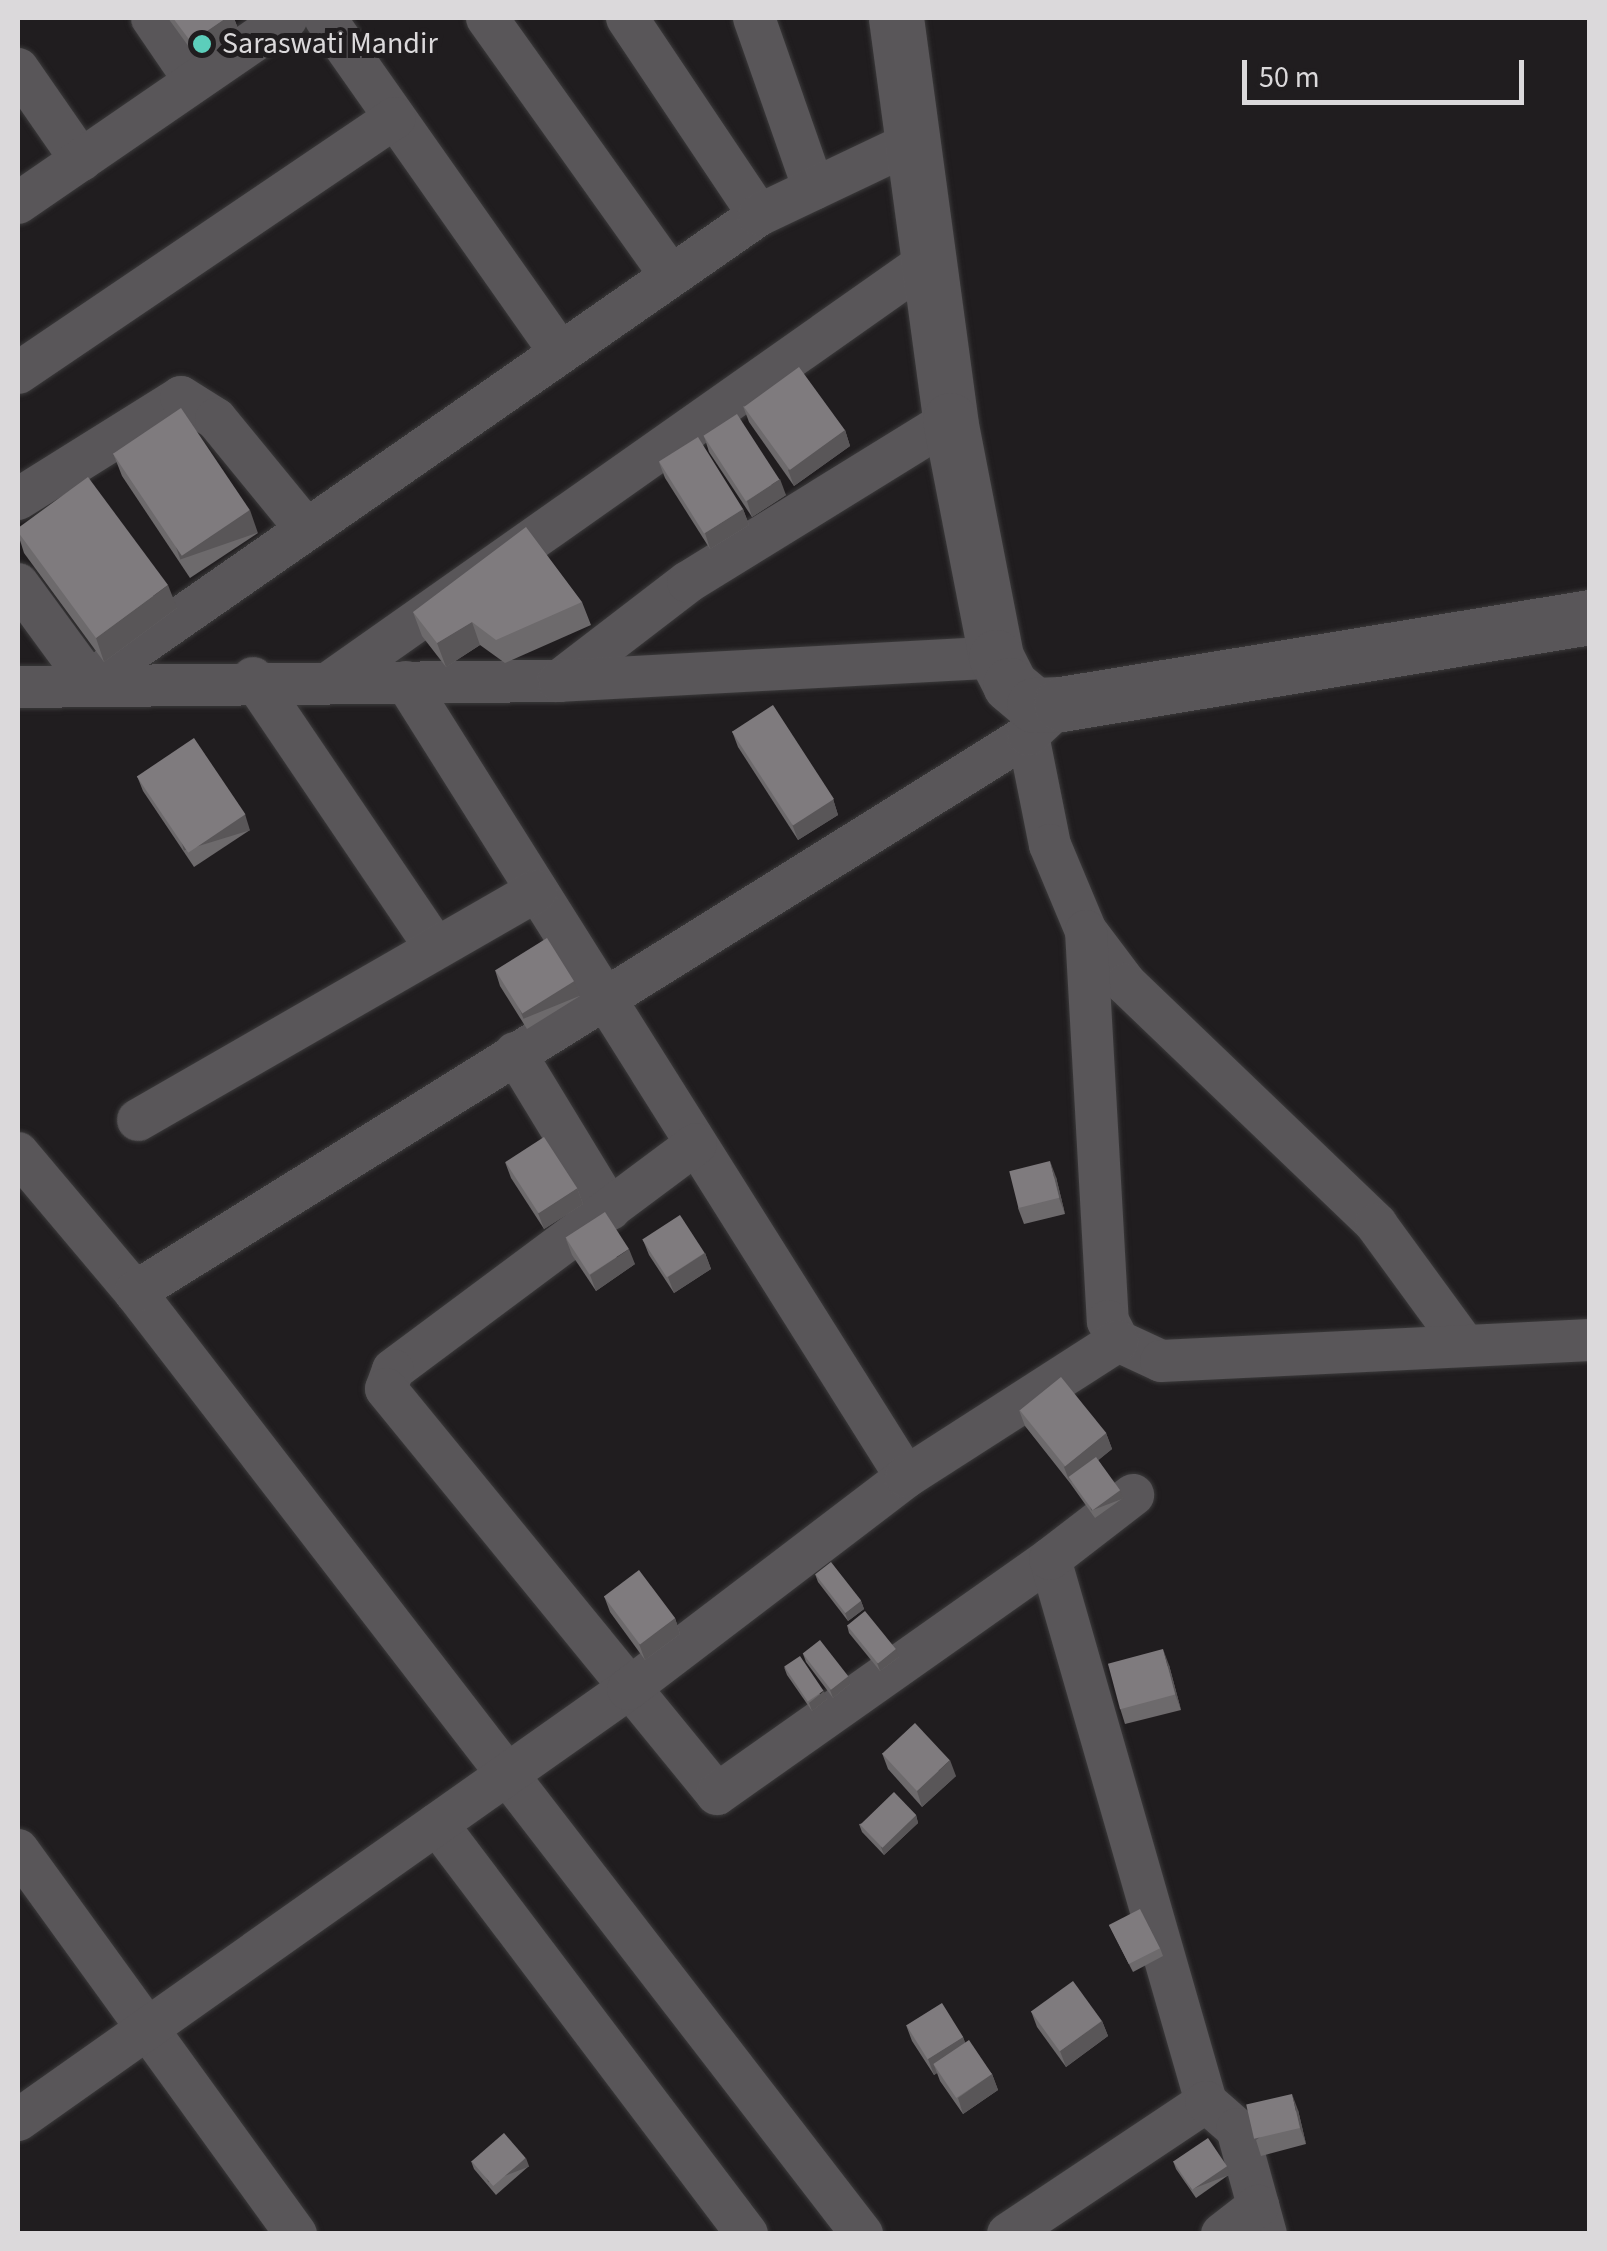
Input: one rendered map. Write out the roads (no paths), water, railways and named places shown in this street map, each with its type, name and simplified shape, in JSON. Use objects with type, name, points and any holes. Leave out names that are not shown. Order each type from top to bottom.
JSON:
[{"type":"street","points":[[152,18],[195,81]]},
{"type":"street","points":[[18,204],[288,18]]},
{"type":"street","points":[[325,18],[559,351]]},
{"type":"street","points":[[487,18],[670,275]]},
{"type":"street","points":[[626,18],[759,215]]},
{"type":"street","points":[[754,18],[814,188]]},
{"type":"street","points":[[896,18],[932,258],[950,420],[996,657],[1044,720],[1050,846],[1086,931],[1126,984],[1376,1224],[1462,1342]]},
{"type":"street","points":[[18,69],[81,160]]},
{"type":"street","points":[[18,373],[395,118]]},
{"type":"street","points":[[89,681],[759,215],[915,140]]},
{"type":"street","points":[[334,680],[932,258]]},
{"type":"street","points":[[18,499],[181,397],[216,419],[306,529]]},
{"type":"street","points":[[559,681],[688,582],[950,420]]},
{"type":"street","points":[[18,584],[89,681]]},
{"type":"street","points":[[135,1292],[1044,720],[1590,616]]},
{"type":"street","points":[[18,687],[89,681],[253,678],[559,681],[996,657]]},
{"type":"street","points":[[253,678],[434,944]]},
{"type":"street","points":[[406,682],[906,1477]]},
{"type":"street","points":[[138,1120],[434,944],[537,891]]},
{"type":"street","points":[[1086,931],[1104,1270],[1118,1341]]},
{"type":"street","points":[[515,1053],[610,1209]]},
{"type":"street","points":[[696,1144],[385,1378],[392,1401],[718,1794],[1050,1559],[1133,1495]]},
{"type":"street","points":[[18,1153],[135,1292],[862,2234]]},
{"type":"street","points":[[1118,1341],[1160,1360],[1462,1342],[1590,1340]]},
{"type":"street","points":[[18,2120],[628,1690],[906,1477],[1118,1341]]},
{"type":"street","points":[[1050,1559],[1206,2102],[1237,2128],[1262,2220],[1222,2234]]},
{"type":"street","points":[[437,1824],[746,2234]]},
{"type":"street","points":[[18,1850],[296,2234]]},
{"type":"street","points":[[1008,2234],[1206,2102]]},
{"type":"place","name":"Saraswati Mandir","points":[[202,44]]}]
